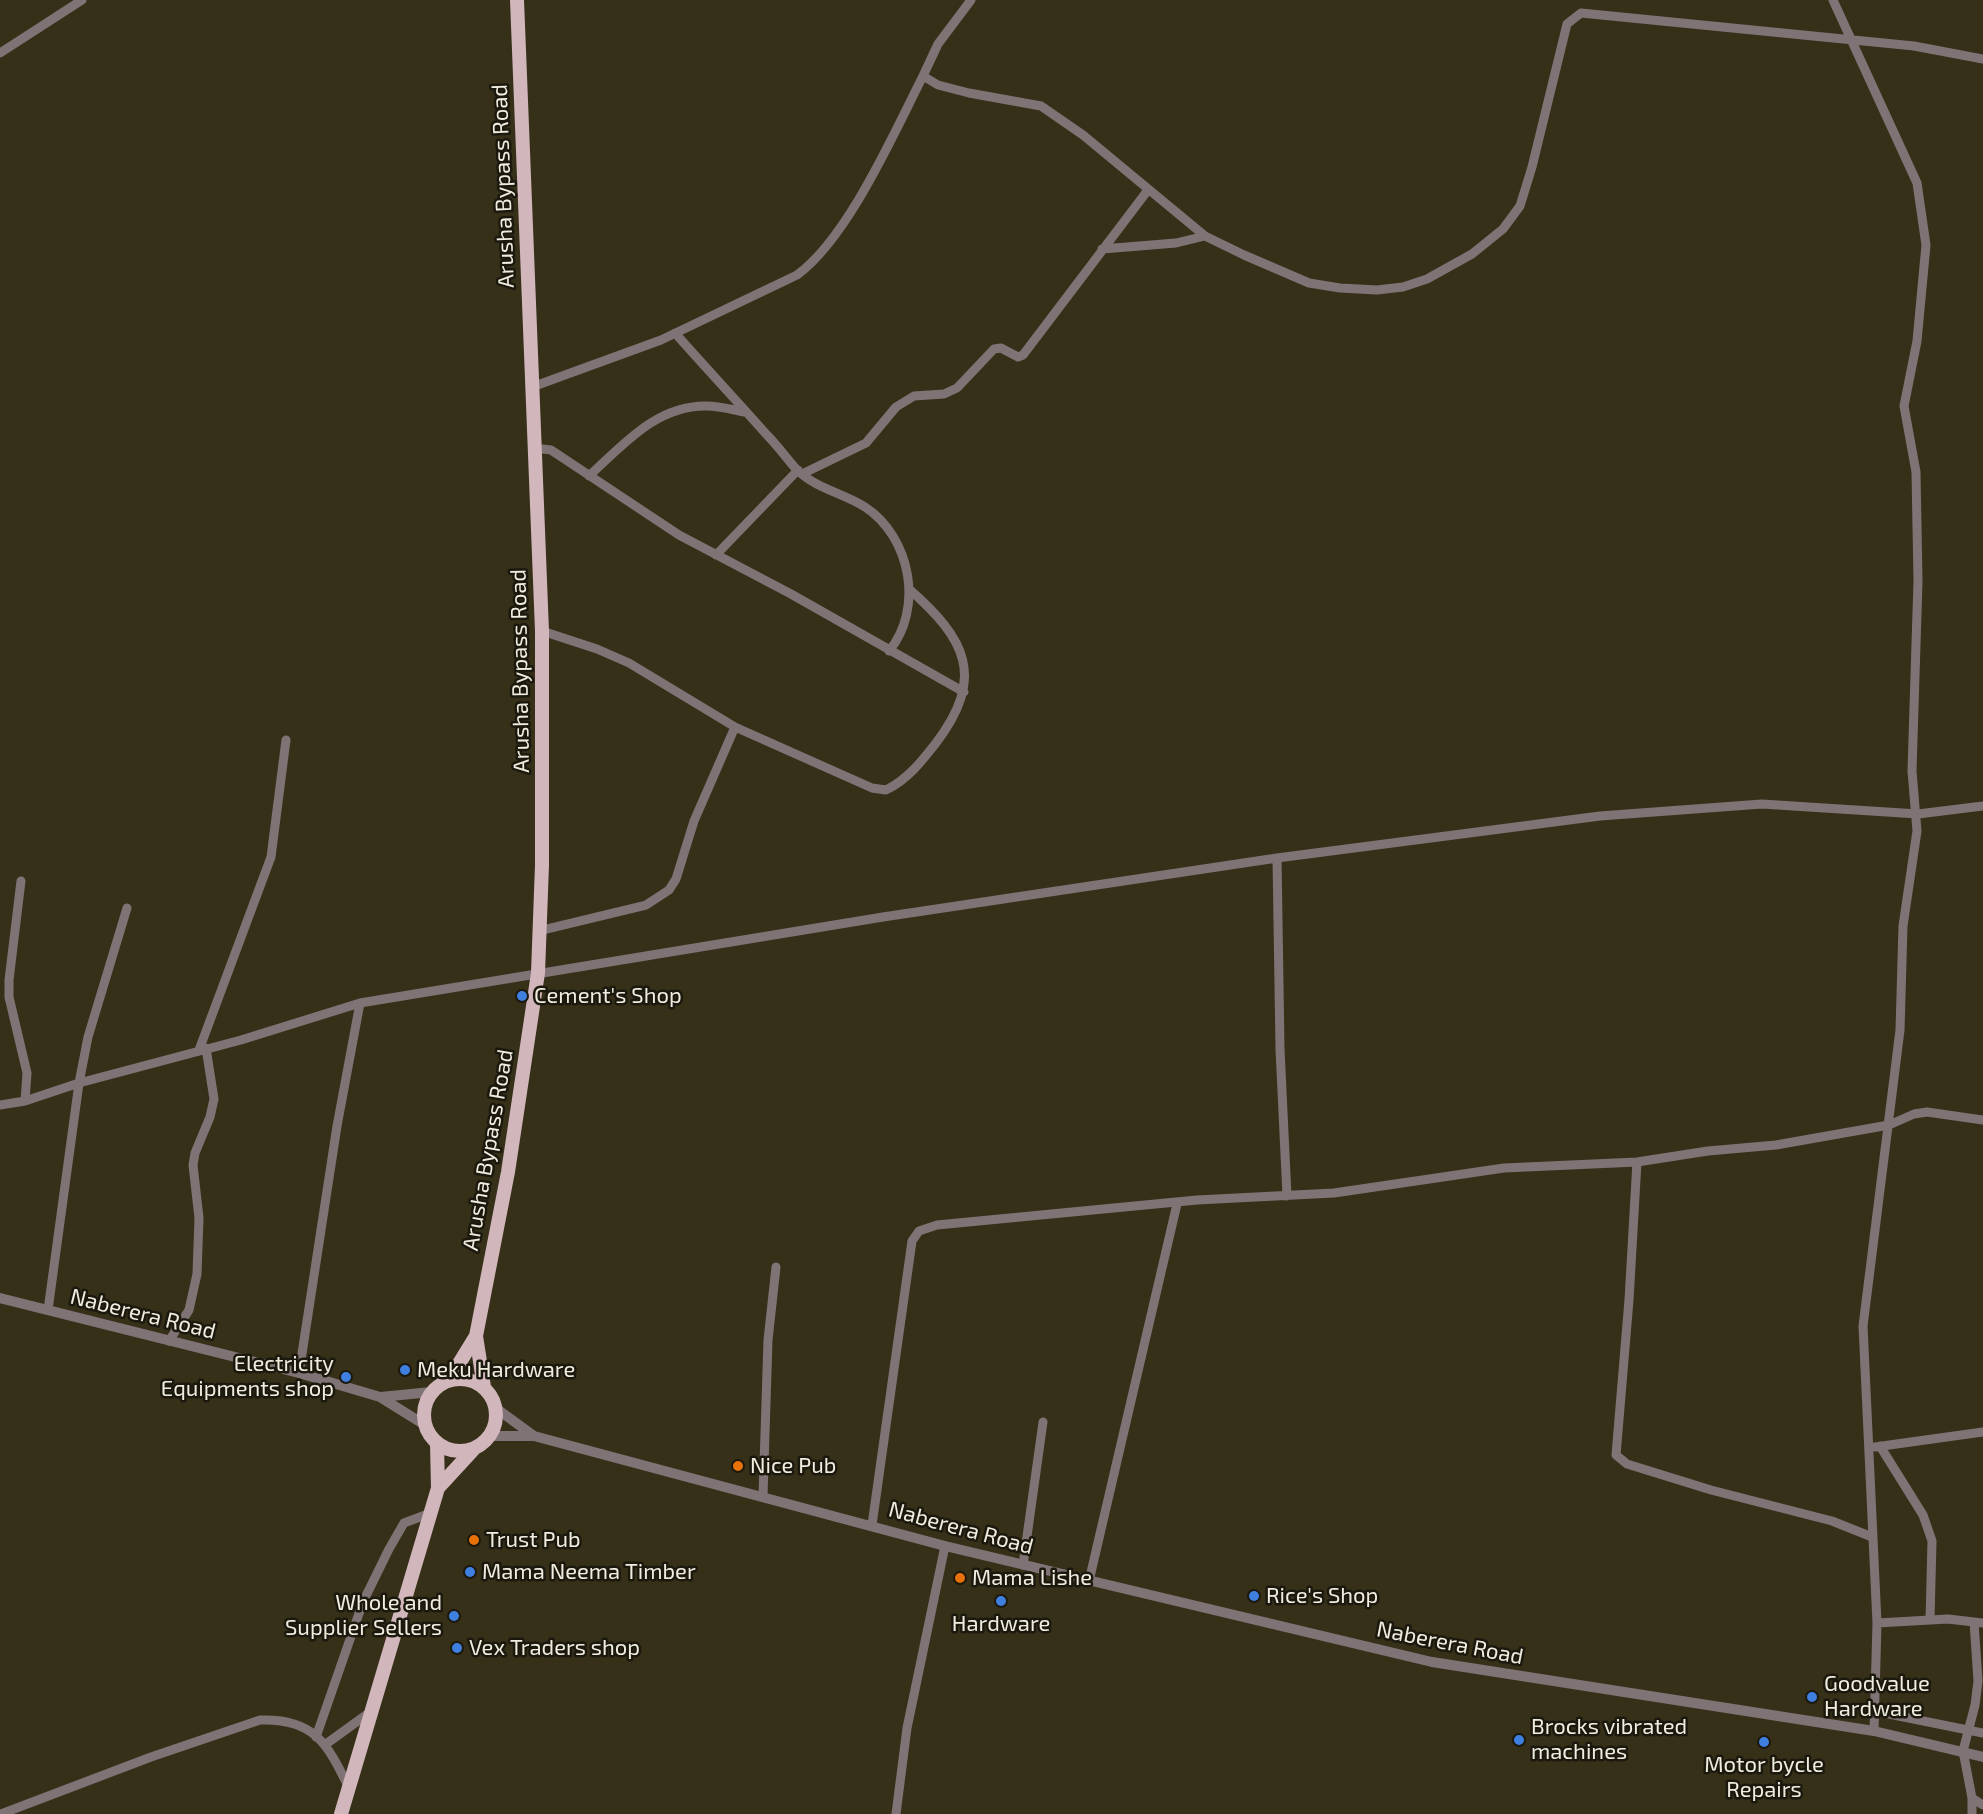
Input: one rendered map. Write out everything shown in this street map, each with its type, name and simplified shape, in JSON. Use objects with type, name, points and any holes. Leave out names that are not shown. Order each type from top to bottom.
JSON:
[{"type":"main road","name":"Arusha Bypass Road","points":[[496,1409],[492,1397],[484,1387],[476,1336],[508,1172],[538,973],[542,865],[542,631],[517,0]]},
{"type":"main road","name":"Arusha Bypass Road","points":[[432,1392],[449,1380],[476,1336]]},
{"type":"main road","points":[[449,1380],[473,1380],[484,1387]]},
{"type":"main road","points":[[432,1392],[426,1402],[425,1425],[437,1444],[448,1450],[460,1452],[473,1450]]},
{"type":"main road","points":[[342,1814],[428,1514],[438,1488],[473,1450],[490,1436],[495,1428],[496,1409]]},
{"type":"main road","points":[[437,1444],[438,1488]]},
{"type":"street","points":[[0,53],[82,0]]},
{"type":"street","points":[[532,387],[675,333],[797,275],[815,262],[832,241],[865,186],[938,44],[971,0]]},
{"type":"street","points":[[1833,0],[1917,183],[1926,245],[1917,341],[1904,406],[1916,472],[1918,581],[1912,771],[1918,814],[1903,926],[1900,1030],[1890,1125],[1874,1227],[1864,1317],[1867,1448],[1877,1623],[1874,1731]]},
{"type":"street","points":[[923,76],[939,85],[969,93],[1041,106],[1083,135],[1205,236],[1309,283],[1340,288],[1403,287],[1426,279],[1472,254],[1503,229],[1520,206],[1532,167],[1564,34],[1571,18],[1581,13],[1914,46],[1983,59]]},
{"type":"street","points":[[716,555],[800,472],[866,443],[896,407],[914,396],[944,394],[957,388],[994,349],[1001,348],[1021,357],[1148,189]]},
{"type":"street","points":[[1102,249],[1176,243],[1205,236]]},
{"type":"street","points":[[675,333],[800,472],[823,488],[865,507],[885,524],[896,538],[909,589],[907,622],[902,636],[889,651]]},
{"type":"street","points":[[589,476],[640,429],[668,412],[710,405],[745,412]]},
{"type":"street","points":[[534,448],[551,450],[679,535],[964,692]]},
{"type":"street","points":[[542,631],[597,648],[629,663],[735,727],[872,788],[886,790],[911,772],[931,749],[949,726],[961,705],[964,692],[962,658],[953,635],[933,610],[909,589]]},
{"type":"street","points":[[538,931],[646,904],[669,890],[676,879],[694,821],[735,727]]},
{"type":"street","points":[[169,1341],[189,1310],[197,1274],[199,1218],[193,1165],[214,1099],[202,1049],[271,857],[286,740]]},
{"type":"street","points":[[0,1105],[25,1101],[79,1083],[360,1003],[882,917],[1277,858],[1600,816],[1731,805],[1799,805],[1918,814],[1983,806]]},
{"type":"street","points":[[1277,858],[1280,1049],[1287,1196]]},
{"type":"street","points":[[21,881],[9,997],[23,1047],[27,1073],[25,1101]]},
{"type":"street","points":[[48,1310],[79,1083],[88,1037],[127,908]]},
{"type":"street","points":[[299,1373],[337,1126],[360,1003]]},
{"type":"street","points":[[872,1525],[911,1247],[919,1231],[937,1225],[1177,1204],[1197,1200],[1334,1193],[1504,1168],[1637,1162],[1708,1151],[1776,1145],[1890,1125],[1914,1114],[1927,1112],[1983,1120]]},
{"type":"street","points":[[1637,1162],[1629,1300],[1616,1455],[1627,1464],[1712,1490],[1826,1519],[1872,1537]]},
{"type":"street","points":[[1089,1581],[1177,1204]]},
{"type":"street","points":[[763,1496],[768,1340],[776,1267]]},
{"type":"street","name":"Naberera Road","points":[[0,1298],[299,1373],[380,1397],[425,1425]]},
{"type":"street","name":"Naberera Road","points":[[380,1397],[432,1392]]},
{"type":"street","name":"Naberera Road","points":[[496,1409],[534,1436]]},
{"type":"street","points":[[1023,1565],[1043,1422]]},
{"type":"street","points":[[1867,1448],[1983,1432]]},
{"type":"street","name":"Naberera Road","points":[[490,1436],[534,1436],[945,1546],[1432,1662],[1874,1731],[1983,1757]]},
{"type":"street","points":[[1880,1446],[1923,1515],[1932,1541],[1930,1620]]},
{"type":"street","points":[[316,1737],[363,1602],[389,1549],[404,1523],[428,1514]]},
{"type":"street","points":[[896,1814],[907,1728],[945,1546]]},
{"type":"street","points":[[1877,1623],[1930,1620],[1979,1623],[1978,1681],[1963,1751],[1972,1798],[1972,1814]]},
{"type":"street","points":[[326,1744],[373,1710]]},
{"type":"street","points":[[1874,1710],[1983,1733]]},
{"type":"street","points":[[1,1814],[251,1722],[287,1720],[298,1724],[326,1744],[349,1788]]},
{"type":"street","points":[[1972,1798],[1983,1805]]},
{"type":"place","name":"Cement's Shop","points":[[522,996]]},
{"type":"place","name":"Meku Hardware","points":[[405,1370]]},
{"type":"place","name":"Electricity Equipments shop","points":[[346,1377]]},
{"type":"place","name":"Nice Pub","points":[[738,1466]]},
{"type":"place","name":"Trust Pub","points":[[474,1540]]},
{"type":"place","name":"Mama Neema Timber","points":[[470,1572]]},
{"type":"place","name":"Mama Lishe","points":[[960,1578]]},
{"type":"place","name":"Rice's Shop","points":[[1254,1596]]},
{"type":"place","name":"Hardware","points":[[1001,1601]]},
{"type":"place","name":"Whole and Supplier Sellers","points":[[454,1616]]},
{"type":"place","name":"Vex Traders shop","points":[[457,1648]]},
{"type":"place","name":"Goodvalue Hardware","points":[[1812,1697]]},
{"type":"place","name":"Brocks vibrated machines","points":[[1519,1740]]},
{"type":"place","name":"Motor bycle Repairs","points":[[1764,1742]]}]
